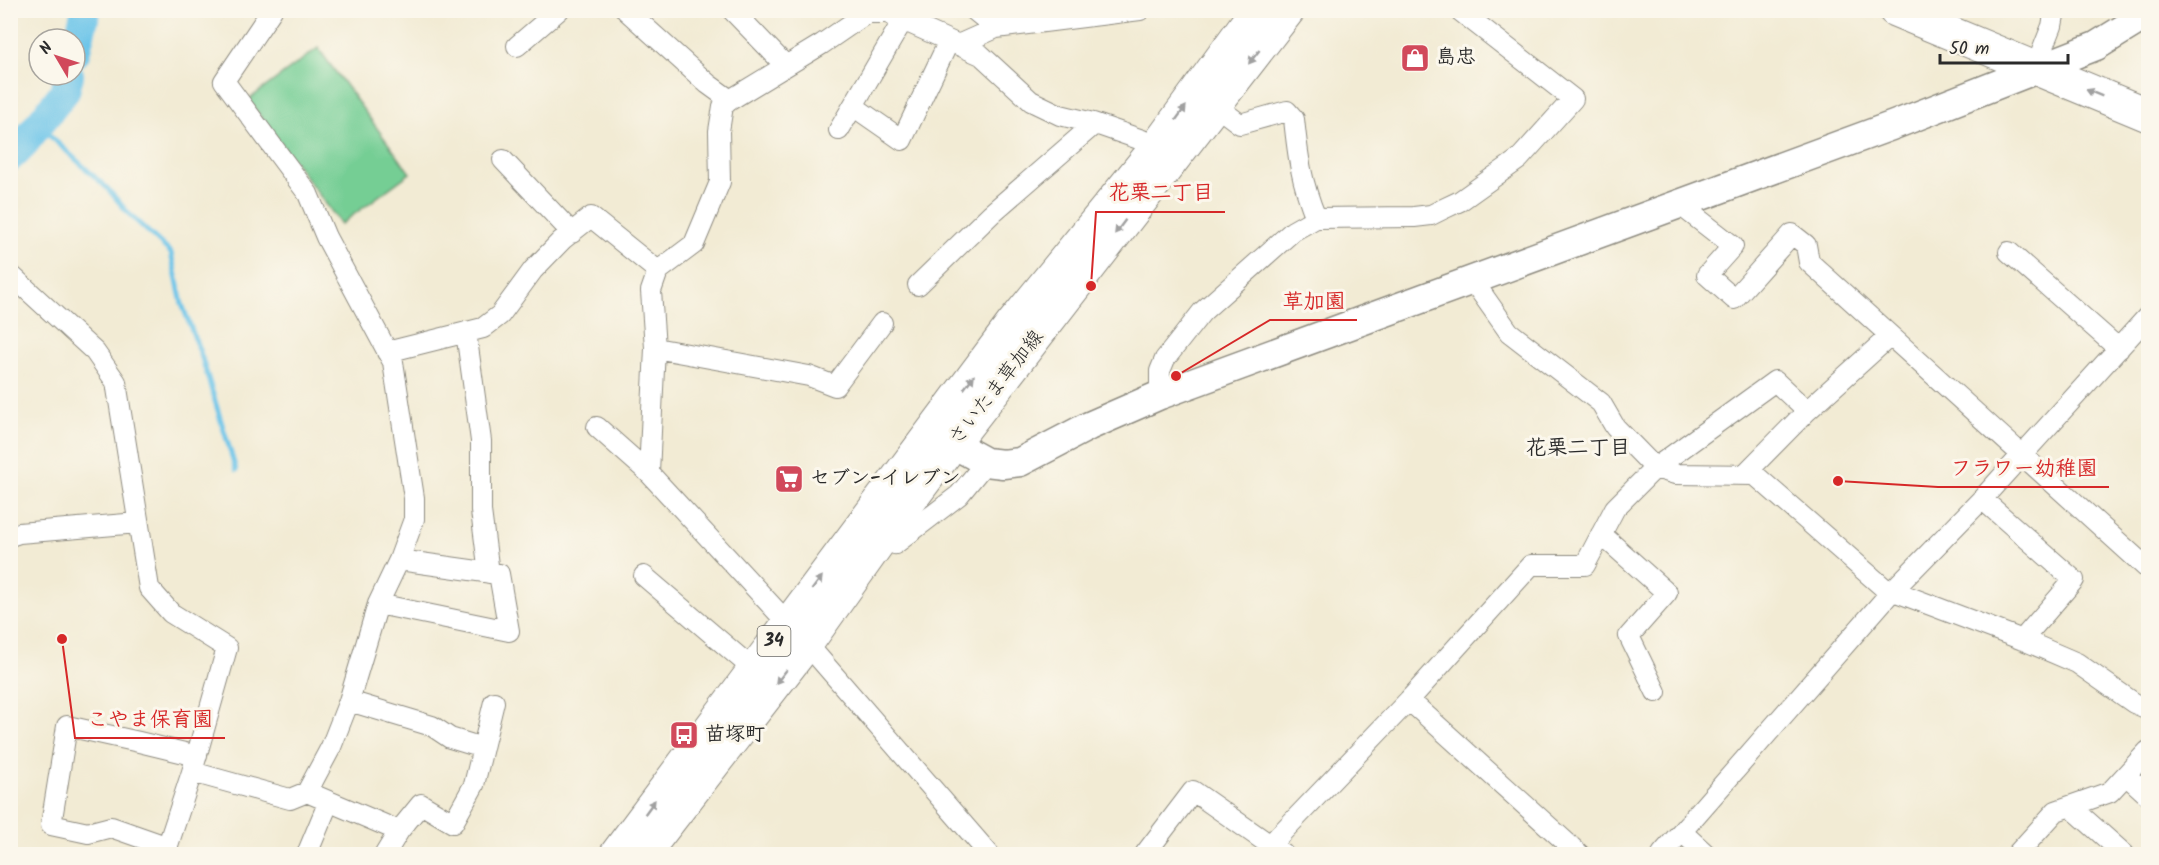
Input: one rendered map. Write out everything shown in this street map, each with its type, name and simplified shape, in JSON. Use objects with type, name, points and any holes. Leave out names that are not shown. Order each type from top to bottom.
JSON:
[{"type":"highway","points":[[1895,10],[2148,91]]},
{"type":"highway","points":[[1948,10],[2047,59],[2148,115]]},
{"type":"main road","name":"さいたま草加線","points":[[616,855],[753,669],[796,634],[883,537],[1012,324],[1154,150],[1256,10]]},
{"type":"main road","name":"さいたま草加線","points":[[644,855],[796,634],[943,436],[1138,203],[1289,10]]},
{"type":"street","points":[[10,274],[95,352],[116,382],[149,588],[171,613],[227,648],[194,764],[166,851],[111,827],[88,833],[51,825],[67,726],[139,742],[194,764],[290,799],[307,792],[331,747],[349,701],[378,604],[399,560],[414,519],[414,498],[393,362],[326,237],[308,194],[224,81],[272,10]]},
{"type":"street","points":[[517,46],[559,10]]},
{"type":"street","points":[[626,10],[708,84],[730,100]]},
{"type":"street","points":[[732,10],[786,66]]},
{"type":"street","points":[[974,10],[996,28]]},
{"type":"street","points":[[853,106],[902,141],[954,43],[996,28],[1140,10]]},
{"type":"street","points":[[1160,395],[1160,371],[1165,359],[1202,312],[1293,231],[1316,218],[1414,218],[1431,215],[1460,201],[1518,159],[1573,99],[1459,10]]},
{"type":"street","points":[[2047,59],[2055,10]]},
{"type":"street","points":[[649,473],[655,348],[651,291],[658,271],[694,244],[720,182],[719,131],[723,106],[730,100],[867,13],[887,13],[981,55],[1031,101],[1060,115],[1093,123],[1142,140],[1154,150]]},
{"type":"street","points":[[943,436],[986,462],[1003,464],[1020,462],[1089,426],[1160,395],[1894,125],[2047,59],[2096,46],[2148,14]]},
{"type":"street","points":[[839,130],[903,20]]},
{"type":"street","points":[[1216,106],[1240,124],[1287,111],[1291,114],[1294,119],[1300,172],[1316,218]]},
{"type":"street","points":[[918,285],[992,213],[1093,123]]},
{"type":"street","points":[[503,160],[572,232]]},
{"type":"street","points":[[1679,204],[1733,246],[1707,275],[1734,299],[1792,234],[1806,245],[1809,262],[2148,569]]},
{"type":"street","points":[[387,352],[483,328],[500,315],[533,270],[591,217],[658,271]]},
{"type":"street","points":[[2008,252],[2119,349]]},
{"type":"street","points":[[1473,281],[1509,332],[1601,403],[1615,427],[1655,468],[1675,474],[1755,475],[1883,587],[2077,663],[2134,704],[2148,709]]},
{"type":"street","points":[[655,348],[809,376],[835,386],[882,323]]},
{"type":"street","points":[[1662,855],[1892,591],[1982,499],[2119,349],[2144,329]]},
{"type":"street","points":[[466,332],[481,441],[481,511],[489,573]]},
{"type":"street","points":[[1744,475],[1807,411],[1890,336]]},
{"type":"street","points":[[1145,855],[1193,791],[1276,850],[1531,565],[1585,565],[1615,508],[1655,468],[1774,381],[1807,411]]},
{"type":"street","points":[[597,427],[649,473],[796,634],[989,855]]},
{"type":"street","points":[[883,537],[895,544],[959,495],[986,462]]},
{"type":"street","points":[[1982,499],[2074,580],[2022,640]]},
{"type":"street","points":[[10,536],[19,533],[138,522]]},
{"type":"street","points":[[1601,534],[1667,593],[1629,636],[1656,692]]},
{"type":"street","points":[[378,604],[509,631],[499,574],[399,560]]},
{"type":"street","points":[[644,576],[753,669]]},
{"type":"street","points":[[1409,700],[1579,855]]},
{"type":"street","points":[[349,701],[432,726],[450,738],[483,748]]},
{"type":"street","points":[[307,792],[329,801],[394,847],[421,804],[453,823],[474,785],[494,702]]},
{"type":"street","points":[[2017,855],[2056,811],[2110,792],[2148,751]]},
{"type":"street","points":[[2126,775],[2148,795]]},
{"type":"street","points":[[307,855],[329,801]]},
{"type":"street","points":[[2070,806],[2124,855]]},
{"type":"street","points":[[1682,832],[1706,855]]},
{"type":"green space","points":[[318,48],[410,173],[341,224],[248,100]]},
{"type":"waterway","points":[[82,27],[86,10]]},
{"type":"waterway","points":[[10,157],[21,147],[66,87]]},
{"type":"waterway","points":[[38,125],[107,188],[130,215],[171,253],[182,304],[201,355],[236,470]]},
{"type":"place","name":"島忠","points":[[1415,58]]},
{"type":"place","name":"花栗二丁目","points":[[1091,286]]},
{"type":"place","name":"草加園","points":[[1176,376]]},
{"type":"place","name":"セブン-イレブン","points":[[789,479]]},
{"type":"place","name":"フラワー幼稚園","points":[[1838,481]]},
{"type":"place","name":"こやま保育園","points":[[62,639]]},
{"type":"place","name":"苗塚町","points":[[684,735]]},
{"type":"district","name":"花栗二丁目","points":[[1578,448]]}]
